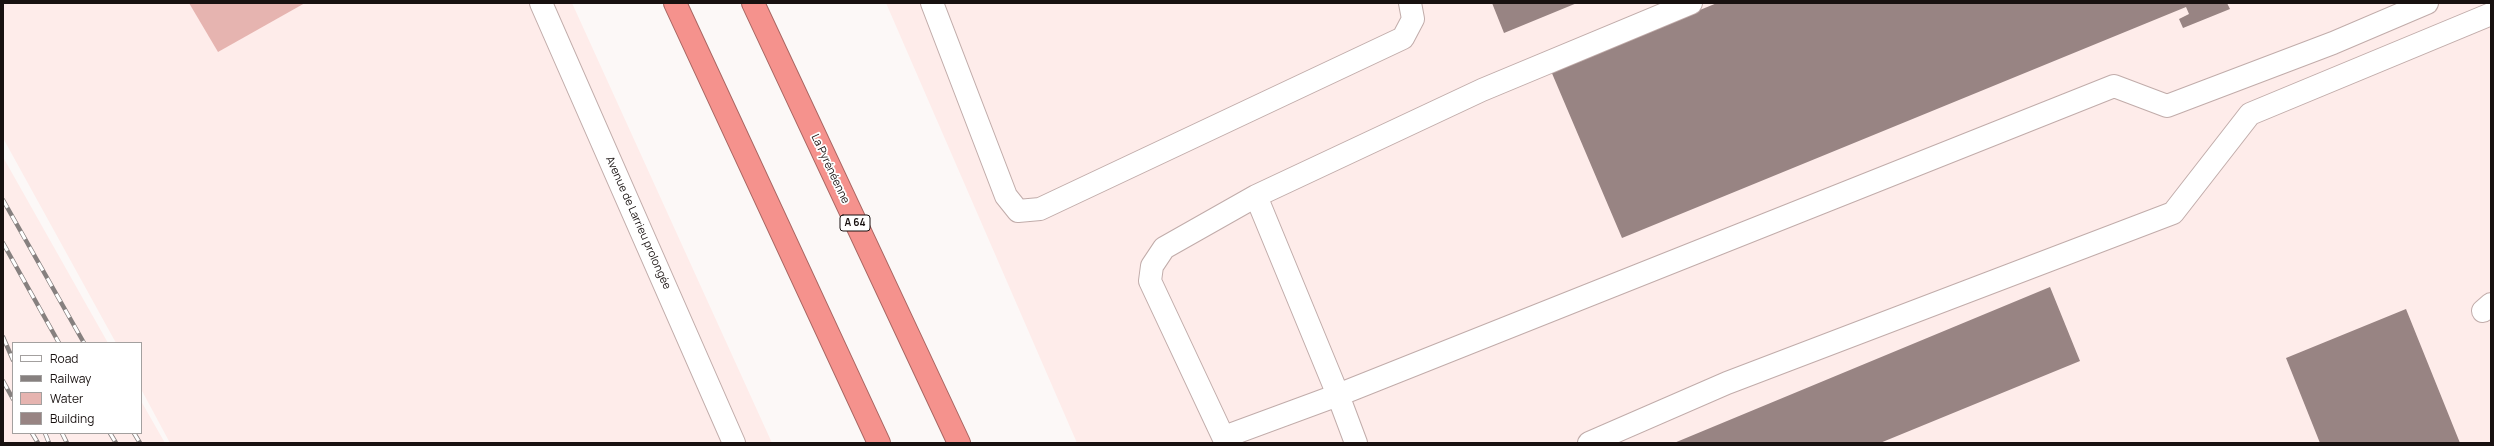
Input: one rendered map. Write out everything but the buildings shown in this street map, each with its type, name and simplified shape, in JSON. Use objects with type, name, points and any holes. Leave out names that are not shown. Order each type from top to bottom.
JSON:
[{"type":"highway","points":[[675,3],[879,443]]},
{"type":"highway","name":"La Pyrénéenne","points":[[753,3],[959,443]]},
{"type":"street","name":"Avenue de Larrieu prolongée","points":[[541,3],[734,443]]},
{"type":"street","points":[[932,3],[1006,196],[1018,210],[1040,209],[1403,38],[1412,19],[1410,3]]},
{"type":"street","points":[[1691,3],[1482,90],[1256,196],[1164,248],[1152,266],[1150,282],[1225,440],[2114,86],[2167,106],[2347,38],[2426,3],[2438,36]]},
{"type":"street","points":[[1589,443],[1726,383],[2173,213],[2250,114],[2491,14]]},
{"type":"street","points":[[2347,38],[2358,69]]},
{"type":"street","points":[[1256,196],[1338,395],[1356,443]]},
{"type":"shaded area","points":[[3,3],[572,3],[772,443],[170,443],[142,391],[142,342],[115,342],[3,138]]},
{"type":"shaded area","points":[[886,3],[2491,3],[2491,443],[1077,443]]},
{"type":"shaded area","points":[[3,157],[107,342],[12,342],[12,434],[142,434],[142,403],[165,443],[3,443]]},
{"type":"water","points":[[189,3],[305,3],[218,52]]},
{"type":"railway","points":[[3,200],[83,342]]},
{"type":"railway","points":[[3,243],[58,342]]},
{"type":"railway","points":[[3,337],[12,358]]},
{"type":"railway","points":[[3,381],[12,397]]},
{"type":"railway","points":[[33,434],[38,443]]},
{"type":"railway","points":[[45,434],[49,443]]},
{"type":"railway","points":[[62,434],[67,443]]},
{"type":"railway","points":[[111,434],[116,443]]},
{"type":"railway","points":[[135,434],[140,443]]}]
